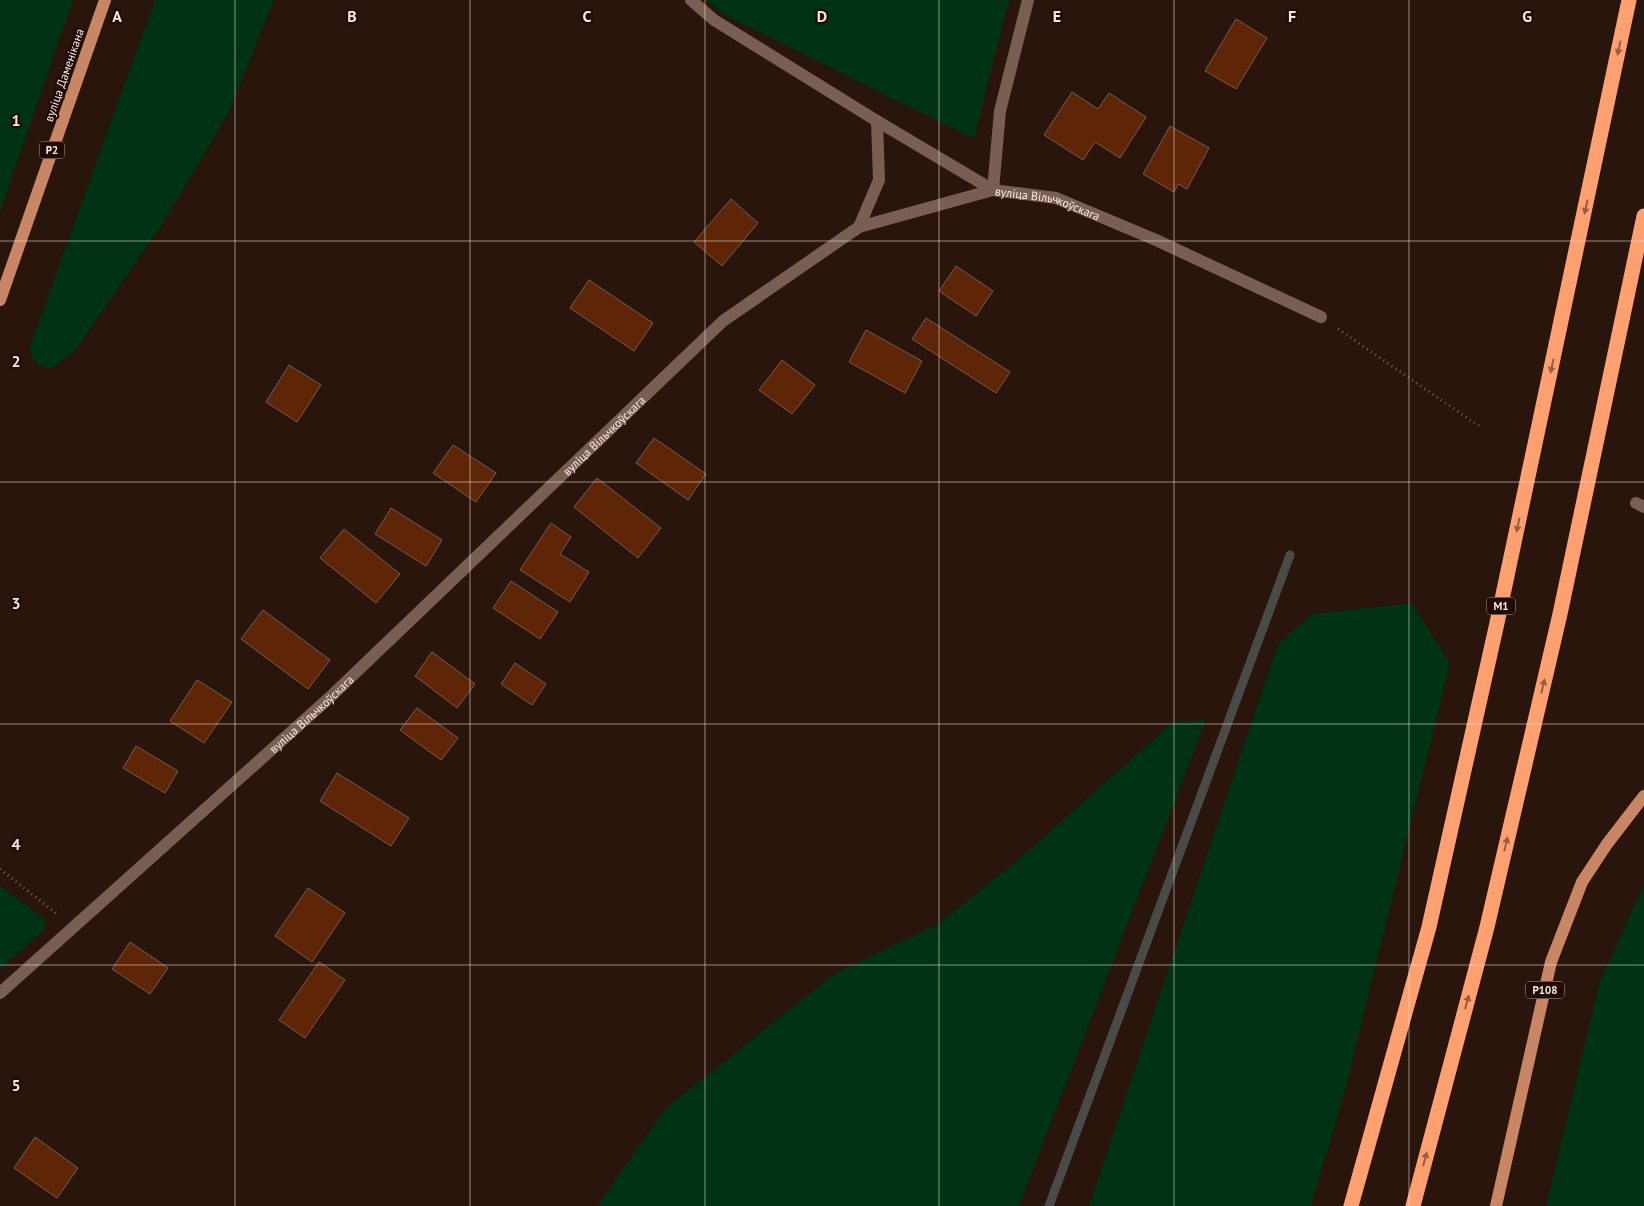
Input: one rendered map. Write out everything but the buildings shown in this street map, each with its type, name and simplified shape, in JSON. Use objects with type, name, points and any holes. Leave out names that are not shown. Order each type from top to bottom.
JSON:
[{"type":"highway","name":"М1","points":[[1351,1206],[1428,927],[1499,613],[1629,0]]},
{"type":"highway","points":[[1413,1206],[1487,927],[1560,614],[1644,216]]},
{"type":"main road","name":"вуліца Даменікана","points":[[0,300],[104,0]]},
{"type":"main road","name":"Р108","points":[[1496,1206],[1551,962],[1582,882],[1607,844],[1644,796]]},
{"type":"street","points":[[691,0],[714,20],[877,122],[993,190],[1000,111],[1028,0]]},
{"type":"street","points":[[859,227],[879,180],[877,122]]},
{"type":"street","name":"вуліца Вільчкоўскага","points":[[0,993],[328,699],[723,321],[859,227],[993,190],[1056,198],[1156,240],[1321,317]]},
{"type":"path","points":[[1321,317],[1482,428]]},
{"type":"path","points":[[0,869],[73,927]]},
{"type":"green space","points":[[0,0],[73,0],[0,212]]},
{"type":"green space","points":[[155,0],[274,0],[228,114],[165,220],[75,351],[52,368],[39,366],[31,356],[30,346]]},
{"type":"green space","points":[[707,0],[1009,0],[974,139],[723,14]]},
{"type":"green space","points":[[1412,603],[1450,663],[1345,1091],[1311,1206],[1089,1206],[1278,644],[1312,614]]},
{"type":"green space","points":[[1206,720],[1019,1206],[597,1206],[665,1109],[834,974],[938,924],[1019,859],[1173,722]]},
{"type":"green space","points":[[1644,885],[1644,1206],[1546,1206],[1600,981]]},
{"type":"green space","points":[[0,886],[45,919],[46,928],[0,969]]},
{"type":"waterway","points":[[1049,1206],[1290,555]]}]
